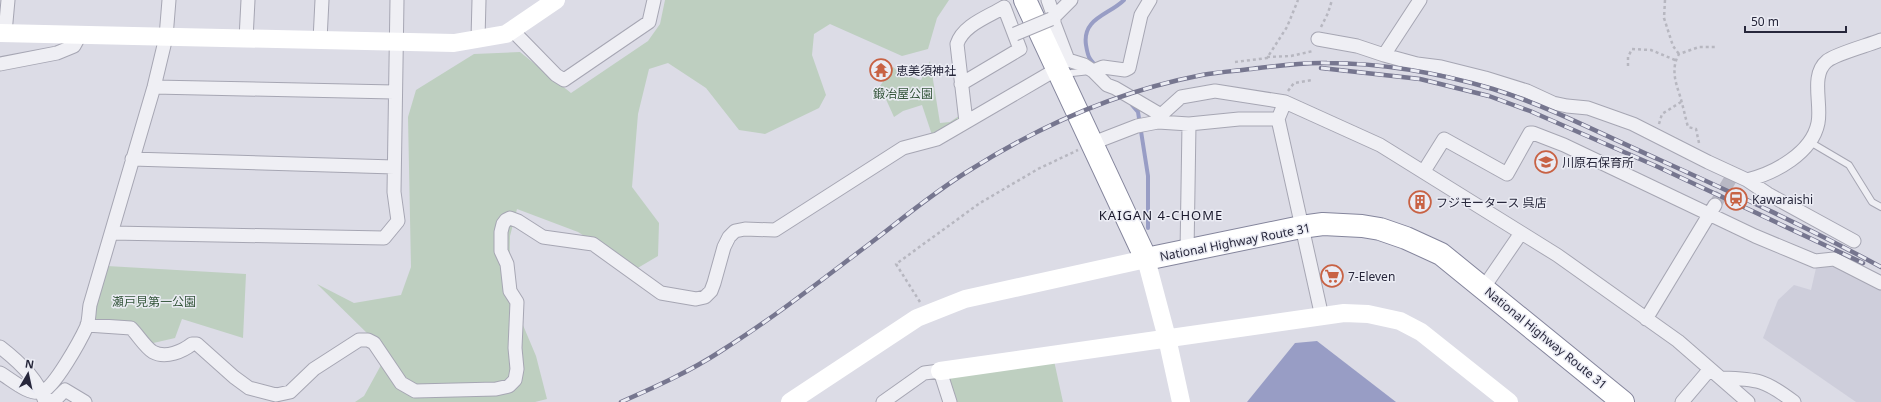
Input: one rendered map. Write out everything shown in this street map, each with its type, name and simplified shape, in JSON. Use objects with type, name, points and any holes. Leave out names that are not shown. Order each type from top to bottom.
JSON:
[{"type":"highway","name":"National Highway Route 31","points":[[1025,0],[1146,259],[1187,252],[1301,227],[1342,224],[1380,229],[1406,238],[1441,254],[1484,287],[1623,402]]},
{"type":"street","points":[[8,0],[3,33],[395,41],[454,44],[506,34],[555,0]]},
{"type":"street","points":[[0,372],[32,392],[42,392],[49,388],[70,358],[88,325],[90,304],[154,87],[166,36],[169,0]]},
{"type":"street","points":[[246,39],[248,0]]},
{"type":"street","points":[[320,40],[322,0]]},
{"type":"street","points":[[112,233],[384,238],[398,221],[394,192],[394,92],[397,0]]},
{"type":"street","points":[[478,39],[479,0]]},
{"type":"street","points":[[512,30],[556,75],[564,80],[649,22],[654,0]]},
{"type":"street","points":[[1048,0],[1054,23],[1068,60],[1097,69],[1125,70],[1129,68],[1141,15],[1150,0]]},
{"type":"street","points":[[1015,34],[1053,18],[1070,0]]},
{"type":"street","points":[[1384,55],[1420,0]]},
{"type":"street","points":[[962,84],[1020,49],[1003,4],[971,26],[960,36],[957,44],[966,122]]},
{"type":"street","points":[[0,64],[57,53],[74,46],[80,35]]},
{"type":"street","points":[[1747,180],[1792,160],[1810,142],[1818,123],[1819,73],[1827,61],[1881,40]]},
{"type":"street","points":[[1317,45],[1357,46],[1417,64],[1441,67],[1484,78],[1527,91],[1553,103],[1588,108],[1633,124],[1747,180],[1769,195],[1854,241]]},
{"type":"street","points":[[1097,69],[1107,85],[1115,88],[1159,119],[1189,124],[1239,118],[1278,119]]},
{"type":"street","points":[[88,325],[131,328],[154,352],[166,354],[183,351],[192,344],[197,344],[234,377],[249,388],[276,395],[290,392],[314,369],[359,340],[368,340],[374,343],[401,383],[415,391],[509,386],[515,380],[517,369],[515,348],[517,302],[510,290],[507,264],[501,251],[501,232],[503,224],[506,220],[510,218],[518,221],[544,237],[593,244],[662,293],[696,299],[705,297],[711,291],[724,247],[729,237],[735,231],[745,229],[775,230],[903,148],[937,139],[1058,72]]},
{"type":"street","points":[[154,87],[394,92]]},
{"type":"street","points":[[1093,144],[1159,119],[1181,97],[1215,91],[1285,102],[1380,145],[1557,255],[1678,342],[1722,378],[1748,402]]},
{"type":"street","points":[[1285,102],[1278,119],[1322,317]]},
{"type":"street","points":[[1187,252],[1189,124]]},
{"type":"street","points":[[1424,171],[1444,139],[1507,174],[1530,133],[1533,133],[1713,210],[1791,251],[1815,261],[1834,259],[1881,283]]},
{"type":"street","points":[[132,159],[394,167]]},
{"type":"street","points":[[1646,319],[1713,210]]},
{"type":"street","points":[[1484,287],[1521,233]]},
{"type":"street","points":[[790,402],[917,318],[943,306],[965,299],[1146,259],[1167,338],[1181,402]]},
{"type":"street","points":[[883,402],[924,374],[1344,313],[1368,314],[1400,321],[1421,332],[1509,402]]},
{"type":"street","points":[[0,347],[15,358],[42,392],[44,400],[54,401],[65,390],[85,402]]},
{"type":"street","points":[[1682,402],[1710,369]]},
{"type":"street","points":[[940,371],[950,402]]},
{"type":"street","points":[[1722,378],[1763,382],[1773,386],[1794,402]]},
{"type":"lane","points":[[1058,72],[1097,69]]},
{"type":"lane","points":[[1810,142],[1849,165],[1872,202],[1881,208]]},
{"type":"path","points":[[1267,58],[1287,27],[1298,0]]},
{"type":"path","points":[[1235,62],[1291,56],[1317,45],[1332,0]]},
{"type":"path","points":[[1665,0],[1664,18],[1673,46],[1679,54]]},
{"type":"path","points":[[1700,158],[1699,137],[1696,129],[1688,126],[1676,86],[1675,60],[1679,54],[1699,47],[1715,47]]},
{"type":"path","points":[[1628,66],[1628,57],[1632,49],[1651,50],[1675,60]]},
{"type":"path","points":[[1285,102],[1290,87],[1294,83],[1313,80]]},
{"type":"path","points":[[1656,136],[1662,114],[1681,102]]},
{"type":"path","points":[[921,304],[896,264],[980,203],[1038,169],[1093,144]]},
{"type":"shaded area","points":[[1836,264],[1881,287],[1881,402],[1856,402],[1763,338],[1778,300],[1794,285],[1811,290],[1816,268]]},
{"type":"green space","points":[[665,0],[949,0],[937,18],[928,49],[902,56],[830,24],[814,34],[812,55],[826,95],[819,108],[765,134],[739,130],[706,88],[668,63],[649,69],[638,114],[632,187],[659,223],[658,256],[636,269],[578,232],[517,209],[510,236],[509,292],[536,356],[547,399],[535,402],[355,402],[364,396],[386,356],[371,337],[317,284],[354,303],[401,295],[411,267],[408,117],[416,90],[474,54],[520,52],[571,93],[648,41],[660,24]]},
{"type":"green space","name":"鍛冶屋公園","points":[[930,61],[940,123],[950,122],[962,114],[964,121],[933,138],[922,105],[903,111],[894,117],[880,86],[893,67],[901,74],[921,80]]},
{"type":"green space","name":"瀬戸見第一公園","points":[[107,266],[246,274],[243,338],[182,319],[175,338],[149,344],[133,325],[97,322],[92,304]]},
{"type":"green space","points":[[1053,356],[1063,402],[952,402],[943,373]]},
{"type":"water","points":[[1317,341],[1396,402],[1247,402],[1295,343]]},
{"type":"waterway","points":[[1097,67],[1089,58],[1087,52],[1086,36],[1088,29],[1098,18],[1124,0]]},
{"type":"waterway","points":[[1132,105],[1138,112],[1148,176],[1148,228]]},
{"type":"tunnel","points":[[1715,205],[1734,173]]},
{"type":"railway","points":[[621,402],[659,385],[709,359],[740,339],[796,300],[944,187],[1025,138],[1053,124],[1111,100],[1171,82],[1220,72],[1299,64],[1348,63],[1411,70],[1473,83],[1515,96],[1557,113],[1799,225],[1881,267]]},
{"type":"railway","points":[[1321,68],[1420,79],[1489,96],[1530,111],[1656,166],[1863,263]]},
{"type":"place","name":"恵美須神社","points":[[881,70]]},
{"type":"place","name":"川原石保育所","points":[[1546,162]]},
{"type":"place","name":"Kawaraishi","points":[[1736,199]]},
{"type":"place","name":"フジモータース 呉店","points":[[1420,202]]},
{"type":"place","name":"7-Eleven","points":[[1332,276]]},
{"type":"district","name":"KAIGAN 4-CHOME","points":[[1161,215]]}]
